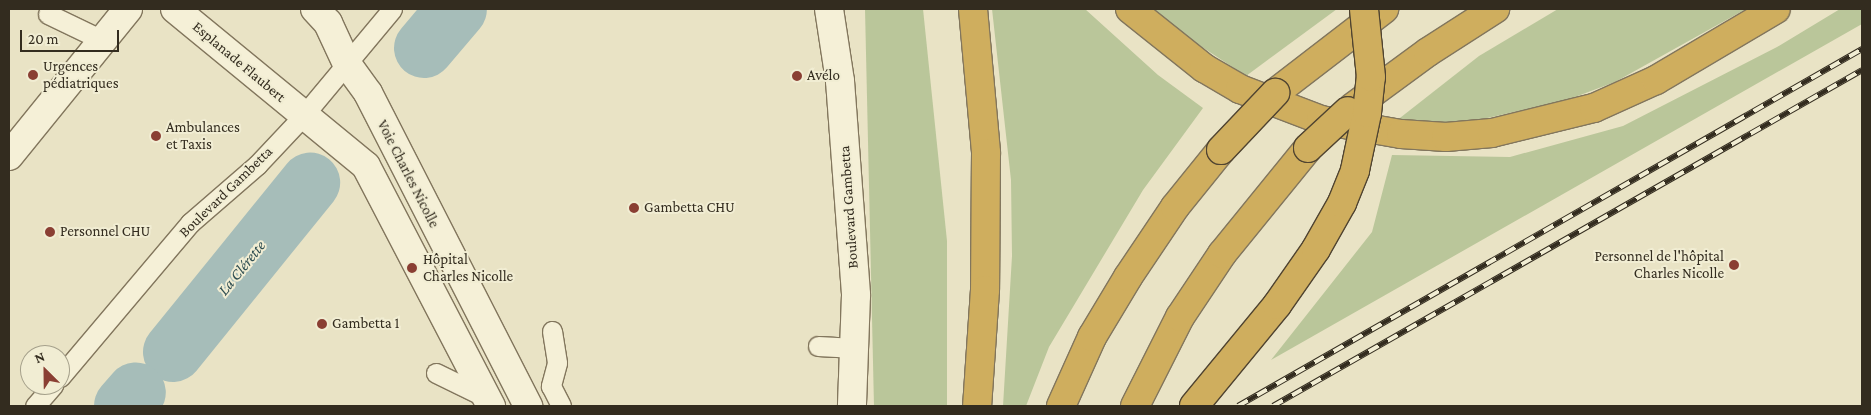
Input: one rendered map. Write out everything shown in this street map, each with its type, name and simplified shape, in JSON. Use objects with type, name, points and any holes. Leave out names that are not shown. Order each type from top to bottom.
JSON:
[{"type":"highway","points":[[972,9],[986,153],[985,290],[977,406]]},
{"type":"highway","points":[[1130,9],[1204,68],[1240,89],[1321,120],[1400,134],[1446,137],[1492,133],[1594,108],[1656,80],[1776,9]]},
{"type":"highway","points":[[1194,406],[1277,305],[1316,249],[1342,203],[1355,170],[1367,113],[1370,77],[1364,9]]},
{"type":"highway","points":[[1061,406],[1092,337],[1128,277],[1175,207],[1221,150],[1275,93],[1384,9]]},
{"type":"highway","points":[[1135,406],[1180,317],[1228,246],[1308,148],[1348,111],[1428,52],[1495,9]]},
{"type":"street","name":"Esplanade Flaubert","points":[[175,9],[303,116]]},
{"type":"street","name":"Boulevard Gambetta","points":[[829,9],[840,81],[856,295],[852,406]]},
{"type":"street","points":[[9,156],[124,13]]},
{"type":"street","name":"Voie Charles Nicolle","points":[[321,16],[347,64],[368,93],[396,152],[523,395]]},
{"type":"street","points":[[303,116],[366,166],[489,402],[523,395]]},
{"type":"street","points":[[366,166],[396,152]]},
{"type":"lane","name":"Boulevard Gambetta","points":[[70,365],[190,223],[257,165],[303,116],[392,9]]},
{"type":"lane","points":[[48,14],[102,40]]},
{"type":"lane","points":[[552,331],[557,362],[551,386],[561,406]]},
{"type":"lane","points":[[818,346],[854,348]]},
{"type":"lane","points":[[436,373],[489,402]]},
{"type":"lane","points":[[35,406],[44,395]]},
{"type":"green space","points":[[865,9],[923,9],[947,241],[947,406],[874,406]]},
{"type":"green space","points":[[992,9],[1085,9],[1158,75],[1203,108],[1143,190],[1049,347],[1026,406],[1003,406],[1012,256],[1011,180]]},
{"type":"green space","points":[[1154,9],[1337,9],[1246,76],[1190,39]]},
{"type":"green space","points":[[1558,9],[1746,9],[1615,82],[1567,100],[1443,128],[1391,125],[1479,56]]},
{"type":"green space","points":[[1840,9],[1862,9],[1862,24],[1271,360],[1372,232],[1392,155],[1510,157],[1623,126],[1777,47]]},
{"type":"waterway","name":"La Clérette","points":[[424,48],[457,9]]},
{"type":"waterway","name":"La Clérette","points":[[173,352],[310,183]]},
{"type":"waterway","name":"La Clérette","points":[[124,406],[136,392]]},
{"type":"railway","points":[[1238,406],[1862,49]]},
{"type":"railway","points":[[1273,406],[1862,70]]},
{"type":"place","name":"Urgences pédiatriques","points":[[33,75]]},
{"type":"place","name":"Avélo","points":[[797,76]]},
{"type":"place","name":"Ambulances et Taxis","points":[[156,136]]},
{"type":"place","name":"Gambetta CHU","points":[[634,208]]},
{"type":"place","name":"Personnel CHU","points":[[50,232]]},
{"type":"place","name":"Personnel de l'hôpital Charles Nicolle","points":[[1734,265]]},
{"type":"place","name":"Hôpital Charles Nicolle","points":[[412,268]]},
{"type":"place","name":"Gambetta 1","points":[[322,324]]}]
